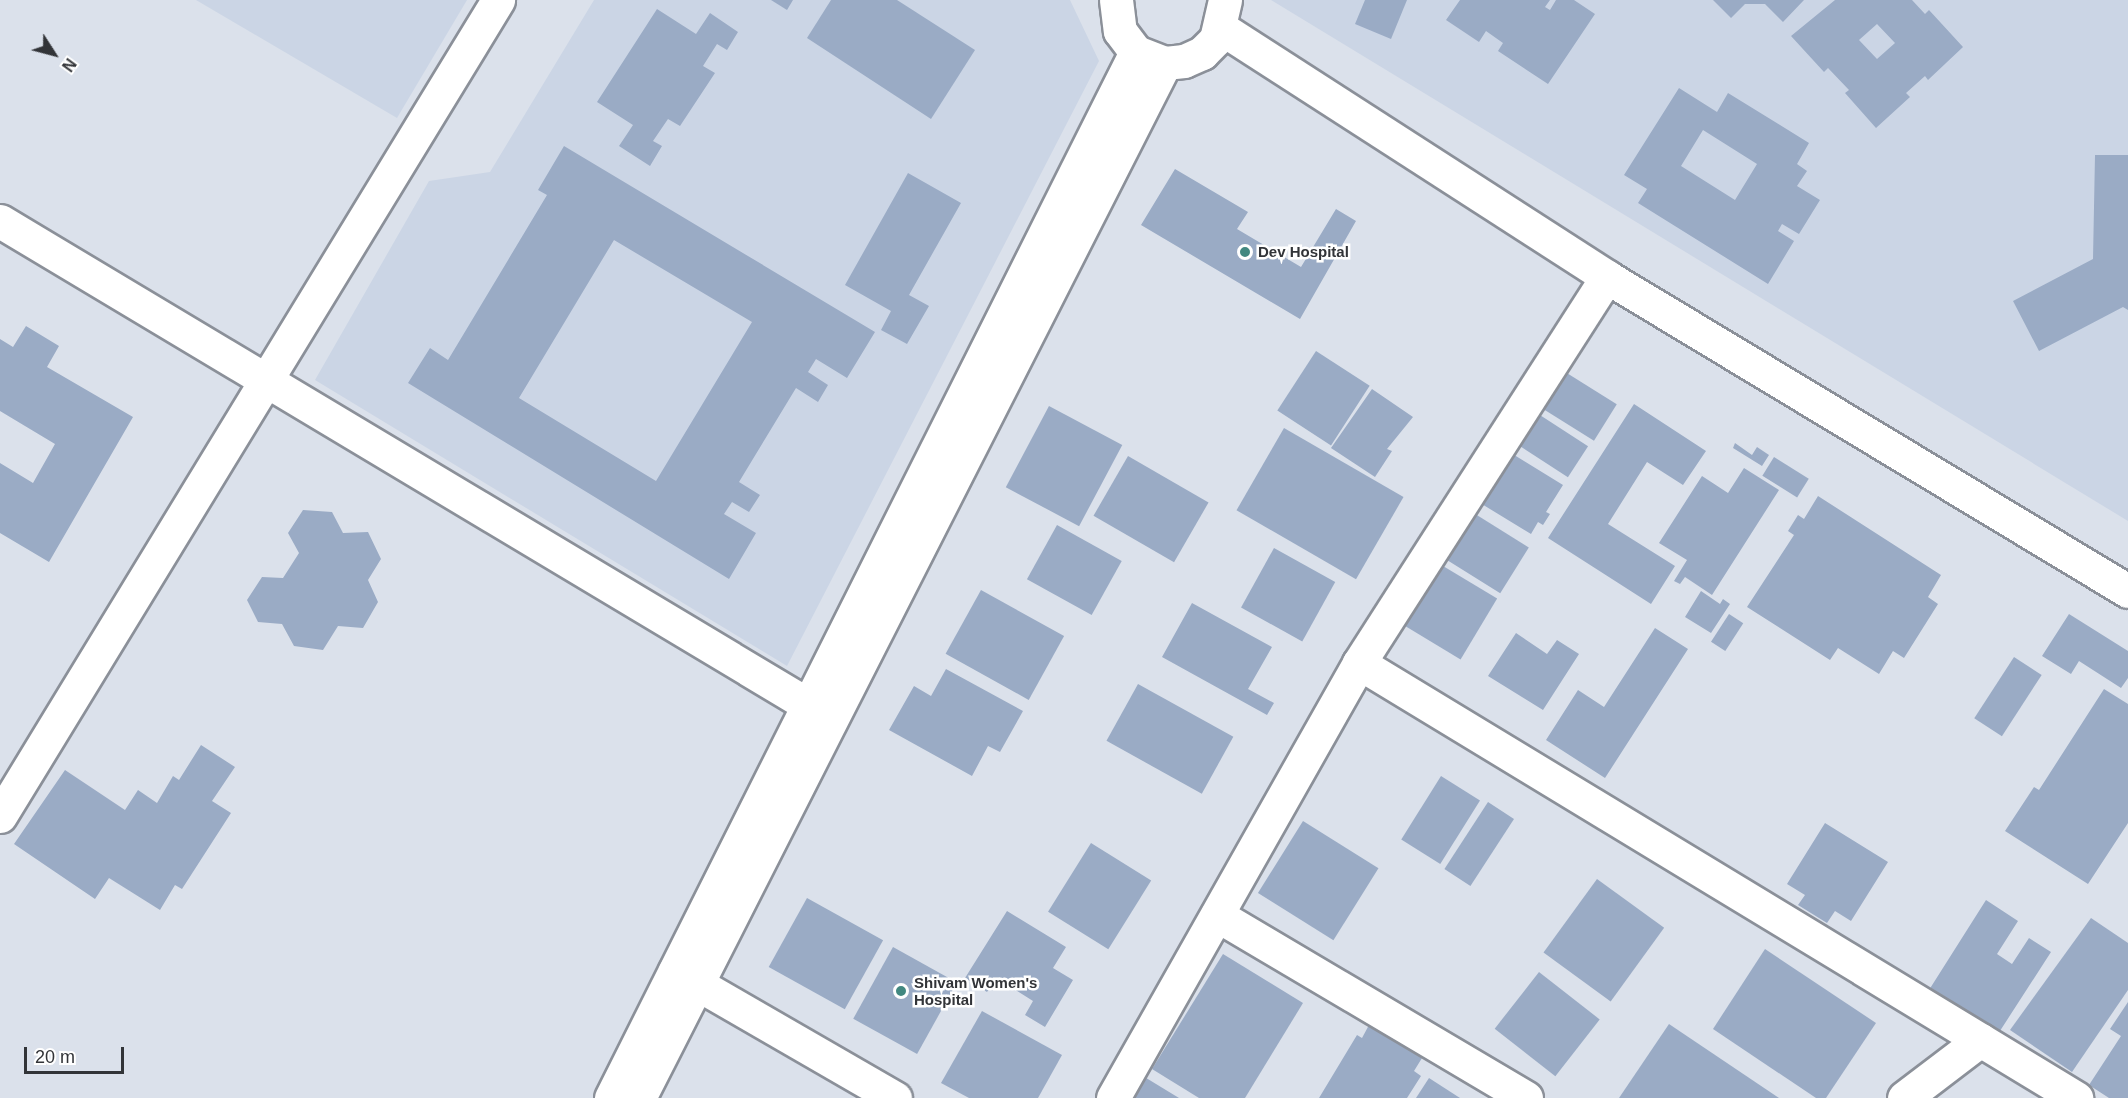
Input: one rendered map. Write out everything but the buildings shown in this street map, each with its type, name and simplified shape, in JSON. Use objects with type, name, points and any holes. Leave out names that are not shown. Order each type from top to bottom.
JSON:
[{"type":"street","points":[[0,816],[498,0]]},
{"type":"street","points":[[1116,0],[1120,31],[1150,57],[1184,61],[1202,53],[1216,39],[1223,14],[1606,277],[2128,591]]},
{"type":"street","points":[[611,1098],[686,977],[1150,57]]},
{"type":"street","points":[[0,221],[819,712]]},
{"type":"street","points":[[1113,1098],[1359,663],[1606,277]]},
{"type":"street","points":[[1359,663],[2076,1098]]},
{"type":"street","points":[[1217,915],[1526,1098]]},
{"type":"street","points":[[639,1098],[686,977]]},
{"type":"street","points":[[686,977],[895,1098]]},
{"type":"street","points":[[1904,1098],[1980,1040]]},
{"type":"shaded area","points":[[196,0],[467,0],[397,118]]},
{"type":"shaded area","points":[[594,0],[1070,0],[1099,61],[787,666],[315,380],[429,181],[490,172]]},
{"type":"shaded area","points":[[1271,0],[2128,0],[2128,521]]},
{"type":"place","name":"Dev Hospital","points":[[1245,252]]},
{"type":"place","name":"Shivam Women's Hospital","points":[[901,991]]}]
